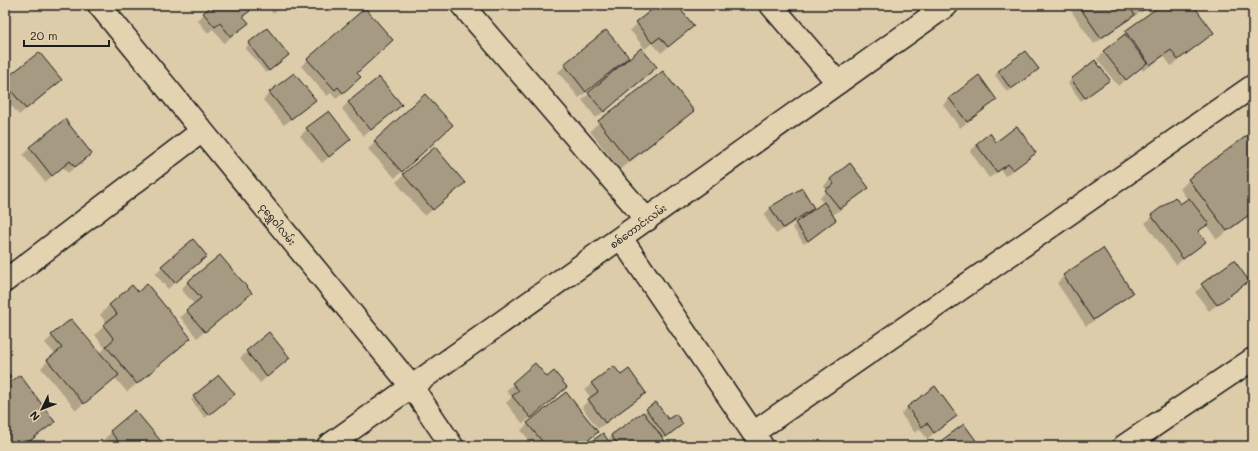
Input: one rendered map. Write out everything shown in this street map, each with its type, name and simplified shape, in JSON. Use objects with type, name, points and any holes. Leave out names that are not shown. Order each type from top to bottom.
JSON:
[{"type":"street","name":"ငုရွှေဝါလမ်း","points":[[99,5],[412,387],[452,446]]},
{"type":"street","points":[[462,5],[647,220]]},
{"type":"street","points":[[771,5],[838,83]]},
{"type":"street","name":"စစ်တောင်းလမ်း","points":[[328,446],[947,5]]},
{"type":"street","points":[[621,238],[758,439],[1253,86]]},
{"type":"street","points":[[5,281],[202,131]]},
{"type":"street","points":[[1124,446],[1253,359]]},
{"type":"building","points":[[213,5],[245,5],[250,11],[243,16],[249,23],[231,37],[220,23],[215,27],[203,13]]},
{"type":"building","points":[[658,5],[677,5],[694,26],[668,47],[660,37],[652,43],[636,22]]},
{"type":"building","points":[[1078,5],[1128,5],[1135,15],[1101,38]]},
{"type":"building","points":[[1135,5],[1149,5],[1140,12]]},
{"type":"building","points":[[1161,5],[1193,5],[1214,33],[1178,60],[1171,50],[1150,65],[1125,31]]},
{"type":"building","points":[[365,8],[393,40],[357,73],[361,77],[343,93],[338,87],[335,90],[307,59]]},
{"type":"building","points":[[267,28],[289,55],[269,71],[248,43]]},
{"type":"building","points":[[606,30],[629,57],[586,92],[564,64]]},
{"type":"building","points":[[1125,34],[1147,63],[1126,80],[1103,51]]},
{"type":"building","points":[[641,48],[657,67],[604,112],[588,93]]},
{"type":"building","points":[[1025,51],[1039,69],[1011,89],[998,71]]},
{"type":"building","points":[[39,52],[62,80],[26,109],[5,83],[5,79]]},
{"type":"building","points":[[1095,60],[1110,80],[1085,98],[1071,79]]},
{"type":"building","points":[[663,71],[694,111],[629,161],[598,121]]},
{"type":"building","points":[[294,73],[316,100],[291,119],[269,92]]},
{"type":"building","points":[[979,75],[997,100],[967,122],[949,98]]},
{"type":"building","points":[[379,77],[402,105],[371,130],[348,102]]},
{"type":"building","points":[[425,94],[453,125],[402,172],[374,141]]},
{"type":"building","points":[[329,111],[351,139],[329,157],[306,128]]},
{"type":"building","points":[[65,119],[92,154],[75,167],[70,161],[52,176],[29,147]]},
{"type":"building","points":[[1017,126],[1036,153],[1013,170],[1008,164],[997,172],[976,144],[990,133],[996,142]]},
{"type":"building","points":[[1253,131],[1253,212],[1227,231],[1188,179]]},
{"type":"building","points":[[435,147],[465,183],[433,210],[403,174]]},
{"type":"building","points":[[850,163],[869,188],[840,209],[825,190],[834,184],[830,179]]},
{"type":"building","points":[[802,188],[814,208],[783,228],[770,207]]},
{"type":"building","points":[[1175,197],[1180,204],[1189,198],[1209,224],[1198,231],[1206,242],[1183,259],[1151,215]]},
{"type":"building","points":[[824,202],[836,220],[808,241],[795,223]]},
{"type":"building","points":[[193,239],[207,256],[175,283],[161,266]]},
{"type":"building","points":[[1103,248],[1133,293],[1093,320],[1063,275]]},
{"type":"building","points":[[220,255],[252,293],[205,332],[186,310],[201,298],[187,282]]},
{"type":"building","points":[[1234,260],[1249,281],[1217,305],[1201,284]]},
{"type":"building","points":[[147,284],[191,338],[137,384],[106,346],[114,339],[103,325],[117,314],[109,305],[132,285],[138,292]]},
{"type":"building","points":[[71,319],[119,375],[84,404],[47,360],[62,348],[51,335]]},
{"type":"building","points":[[269,332],[290,358],[267,377],[246,351]]},
{"type":"building","points":[[535,363],[547,377],[554,371],[567,387],[531,418],[512,396],[519,391],[512,383]]},
{"type":"building","points":[[614,366],[621,375],[629,369],[646,393],[605,423],[588,399],[598,392],[591,383]]},
{"type":"building","points":[[5,369],[11,377],[5,382]]},
{"type":"building","points":[[20,375],[55,422],[23,446],[5,446],[5,386]]},
{"type":"building","points":[[219,375],[235,394],[209,415],[193,396]]},
{"type":"building","points":[[935,386],[957,416],[934,433],[927,423],[922,427],[907,407]]},
{"type":"building","points":[[566,392],[598,432],[581,446],[546,446],[527,423]]},
{"type":"building","points":[[656,402],[668,419],[676,414],[683,424],[666,437],[646,409]]},
{"type":"building","points":[[135,410],[165,446],[112,446],[118,441],[110,431]]},
{"type":"building","points":[[643,412],[665,441],[658,446],[619,446],[611,435]]},
{"type":"building","points":[[964,424],[980,446],[934,446]]},
{"type":"building","points":[[603,433],[612,446],[585,446]]}]
